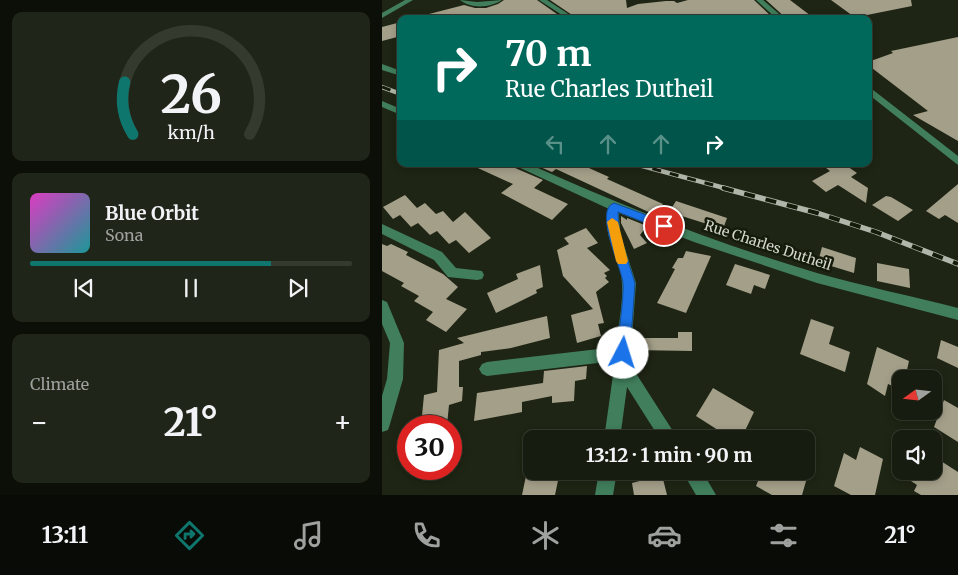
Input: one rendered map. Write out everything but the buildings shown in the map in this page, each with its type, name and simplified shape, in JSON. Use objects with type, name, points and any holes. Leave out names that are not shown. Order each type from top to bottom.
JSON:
[{"type":"street","points":[[382,16],[410,0]]},
{"type":"street","points":[[464,0],[472,5],[480,6],[499,0]]},
{"type":"street","points":[[542,0],[566,15]]},
{"type":"street","points":[[759,0],[777,15]]},
{"type":"street","points":[[382,67],[397,73]]},
{"type":"street","points":[[872,92],[958,162]]},
{"type":"street","points":[[382,104],[397,110]]},
{"type":"street","points":[[382,108],[397,111]]},
{"type":"street","name":"Rue Charles Dutheil","points":[[527,167],[614,207],[698,239],[817,278],[958,314]]},
{"type":"street","points":[[613,430],[623,360],[629,283],[614,233],[612,218],[614,207]]},
{"type":"street","points":[[382,229],[438,256],[453,272],[477,274]]},
{"type":"street","points":[[382,306],[397,343],[395,378],[382,424]]},
{"type":"street","points":[[487,369],[623,360]]},
{"type":"street","points":[[623,360],[665,430]]},
{"type":"street","points":[[604,495],[606,480]]},
{"type":"street","points":[[697,480],[707,495]]},
{"type":"railway","points":[[382,87],[397,93]]},
{"type":"railway","points":[[646,167],[728,189]]},
{"type":"railway","points":[[723,188],[817,213],[876,232],[958,264]]},
{"type":"slow traffic","points":[[612,222],[622,261]]},
{"type":"route","points":[[623,353],[629,283],[614,233],[612,218],[614,207],[664,226]]}]
